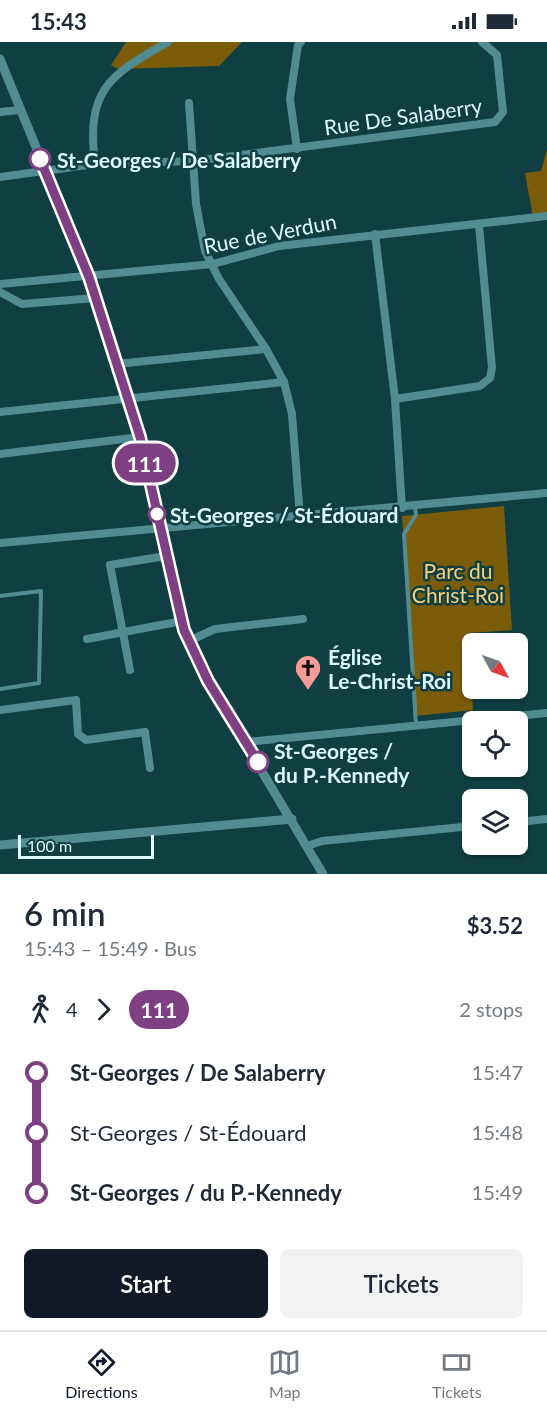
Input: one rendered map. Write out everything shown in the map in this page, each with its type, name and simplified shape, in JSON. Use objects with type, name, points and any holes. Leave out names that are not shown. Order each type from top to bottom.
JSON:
[{"type":"street","points":[[95,164],[91,130],[96,105],[110,81],[134,62],[168,42]]},
{"type":"street","name":"Rue De Salaberry","points":[[297,149],[290,99],[298,45],[301,42]]},
{"type":"street","name":"Rue De Salaberry","points":[[0,177],[95,164],[194,161],[495,122],[503,112],[497,55],[482,42]]},
{"type":"street","points":[[0,59],[89,277],[140,437],[166,556],[189,641],[208,681],[323,874]]},
{"type":"street","points":[[189,103],[196,204],[206,251],[219,279],[266,349],[284,382],[292,414],[300,517]]},
{"type":"street","points":[[0,112],[20,110]]},
{"type":"street","name":"Rue de Verdun","points":[[0,284],[213,264],[279,246],[547,216]]},
{"type":"street","points":[[395,399],[480,386],[490,378],[492,368],[479,225]]},
{"type":"street","points":[[375,234],[395,399],[402,508]]},
{"type":"street","points":[[0,292],[22,304],[95,298]]},
{"type":"street","points":[[116,364],[266,349]]},
{"type":"street","points":[[0,412],[284,382]]},
{"type":"street","points":[[0,454],[140,437]]},
{"type":"street","points":[[0,543],[547,494]]},
{"type":"street","points":[[130,670],[110,565],[166,556]]},
{"type":"street","points":[[189,641],[215,629],[303,619]]},
{"type":"street","points":[[87,639],[182,621]]},
{"type":"street","points":[[0,710],[76,700],[78,734],[86,740],[145,732],[150,768]]},
{"type":"street","points":[[246,742],[547,713]]},
{"type":"street","points":[[0,845],[292,819]]},
{"type":"street","points":[[528,821],[547,819]]},
{"type":"street","points":[[307,846],[322,841],[462,827]]},
{"type":"lane","points":[[415,506],[416,515],[404,534],[416,725]]},
{"type":"lane","points":[[0,596],[41,591],[39,683],[0,689]]},
{"type":"green space","points":[[126,42],[242,42],[219,66],[118,69],[111,65]]},
{"type":"green space","points":[[547,149],[547,216],[533,217],[525,173],[541,171]]},
{"type":"green space","name":"Parc du Christ-Roi","points":[[504,506],[512,630],[462,633],[462,699],[472,699],[473,710],[416,716],[402,516]]},
{"type":"bus line","name":"111","points":[[40,159],[89,277],[140,437],[184,630],[208,681],[258,762]]},
{"type":"place","name":"St-Georges / De Salaberry","points":[[40,159]]},
{"type":"place","name":"St-Georges / St-Édouard","points":[[157,514]]},
{"type":"place","name":"Église Le-Christ-Roi","points":[[308,691]]},
{"type":"place","name":"St-Georges / du P.-Kennedy","points":[[258,762]]}]
